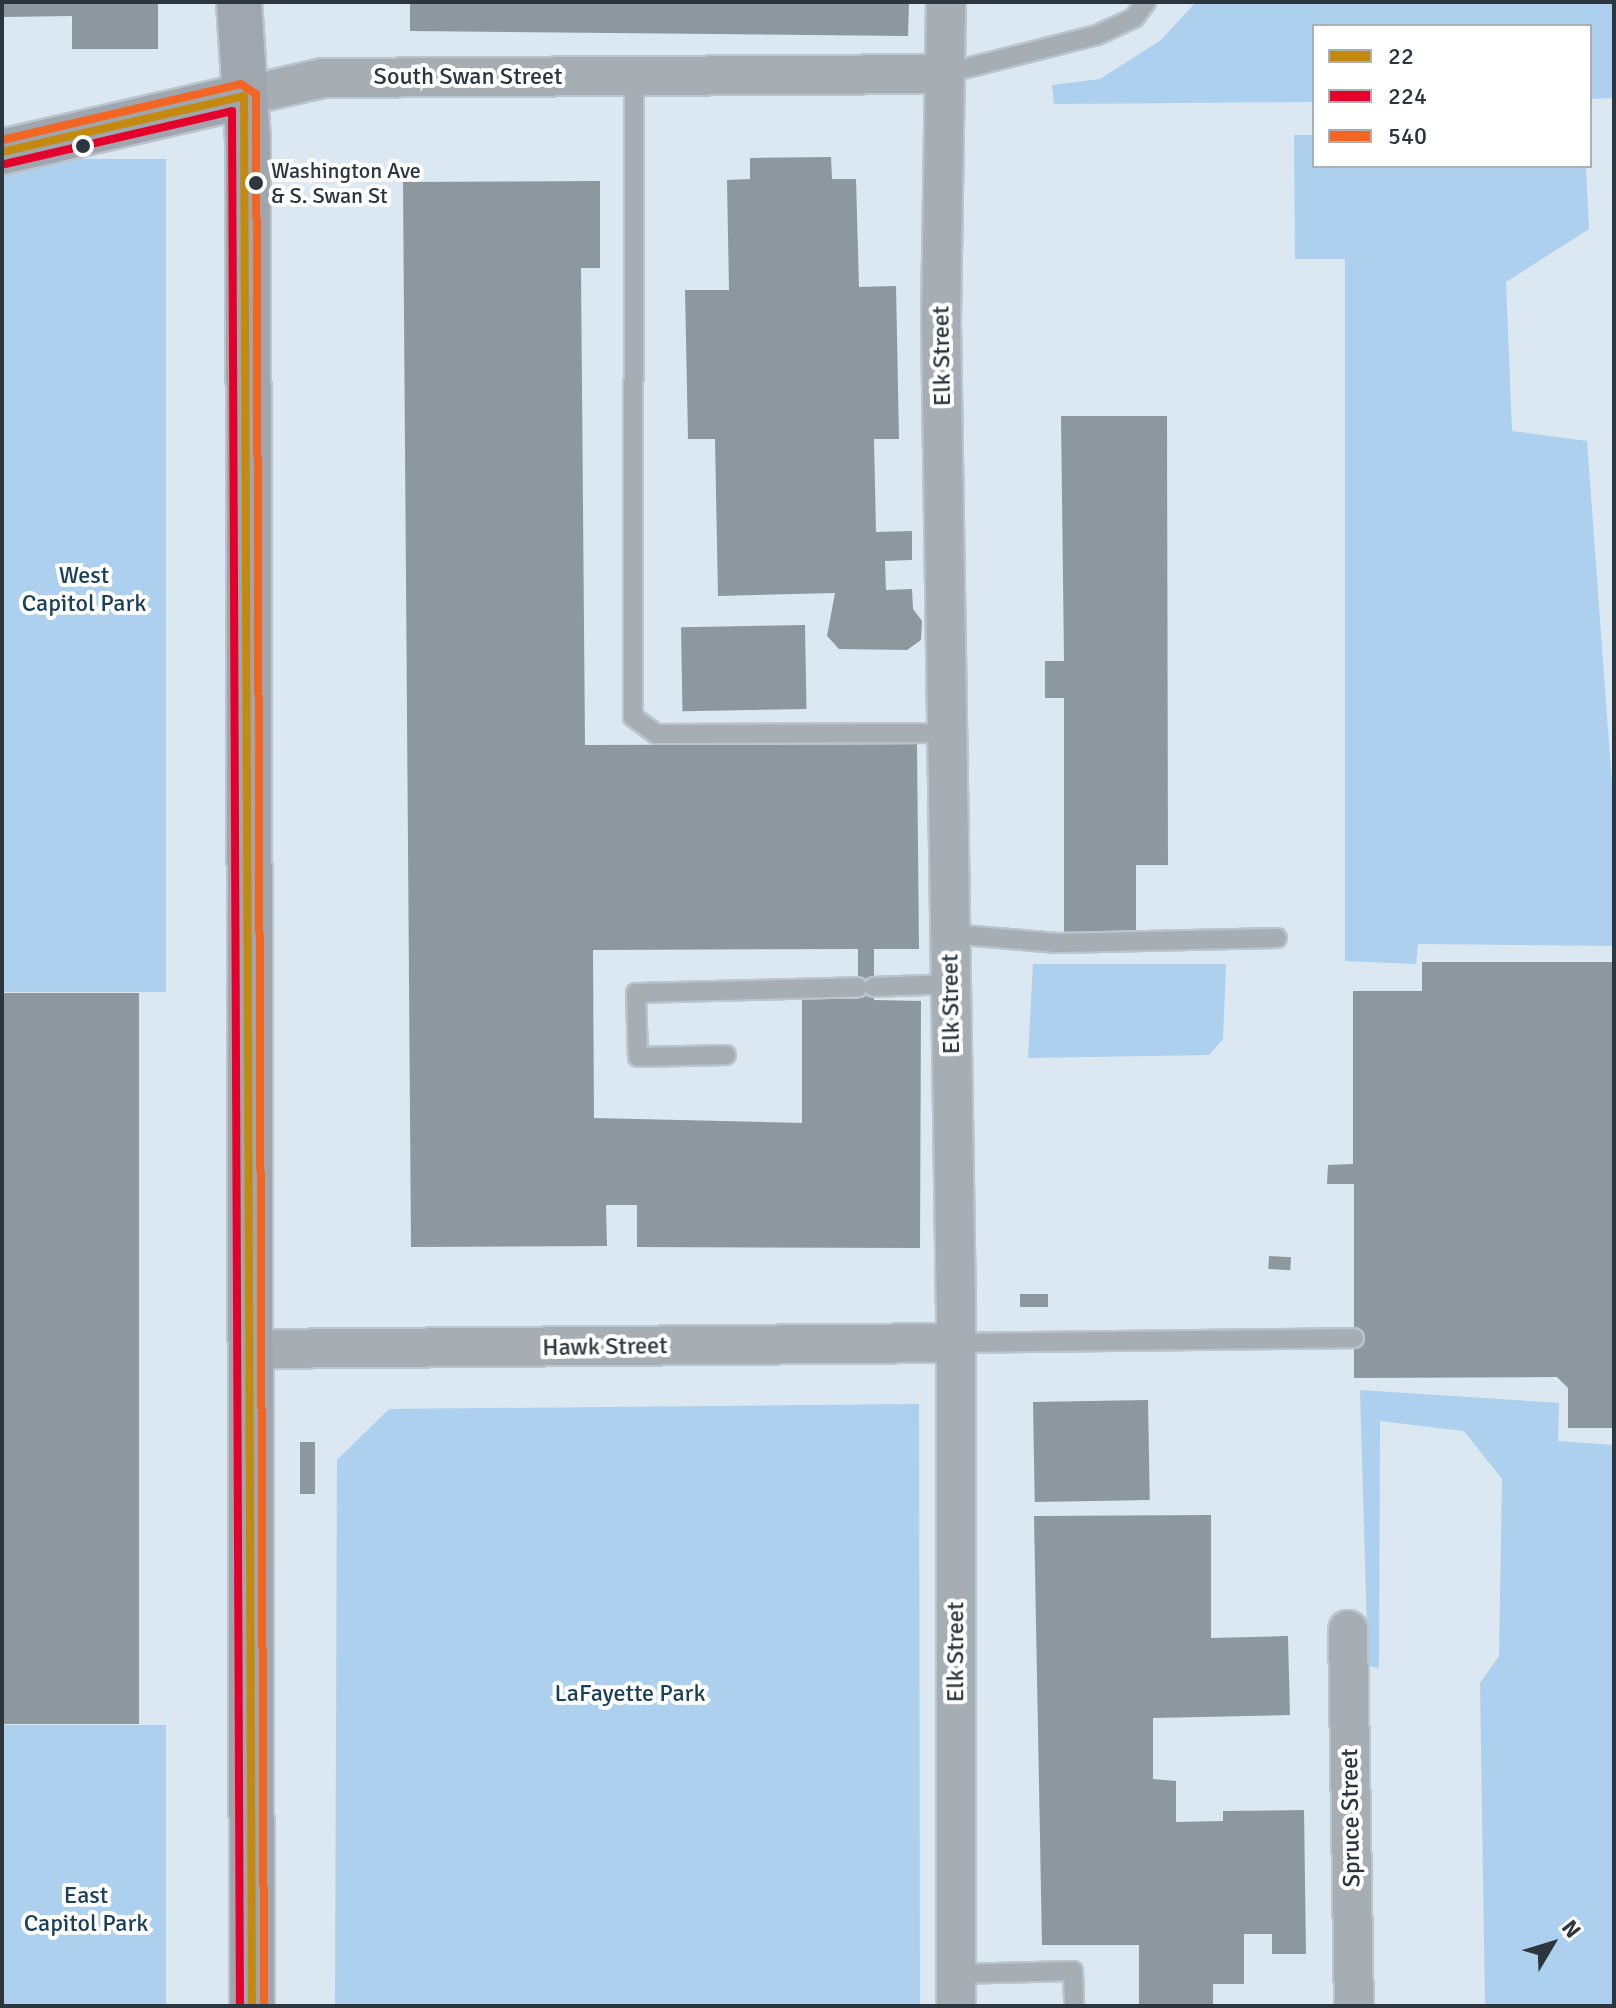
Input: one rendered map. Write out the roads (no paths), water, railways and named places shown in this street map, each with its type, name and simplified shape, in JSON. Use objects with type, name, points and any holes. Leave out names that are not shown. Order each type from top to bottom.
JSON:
[{"type":"main road","points":[[239,2],[244,96],[253,1349],[252,2006]]},
{"type":"main road","name":"South Swan Street","points":[[2,152],[244,96]]},
{"type":"street","name":"Elk Street","points":[[946,2],[943,74],[947,733],[956,1343],[956,1990]]},
{"type":"street","name":"South Swan Street","points":[[244,96],[323,78],[943,74]]},
{"type":"street","name":"Hawk Street","points":[[253,1349],[956,1343]]},
{"type":"street","name":"Spruce Street","points":[[1348,1630],[1354,2006]]},
{"type":"lane","points":[[943,74],[1097,35],[1134,18],[1146,2]]},
{"type":"lane","points":[[634,77],[633,717],[656,734],[947,733]]},
{"type":"lane","points":[[950,934],[1058,943],[1277,938]]},
{"type":"lane","points":[[726,1055],[638,1057],[636,993],[951,984]]},
{"type":"lane","points":[[956,1343],[1354,1338]]},
{"type":"lane","points":[[956,1990],[1073,1971],[1074,2006]]},
{"type":"place","name":"Washington Ave & S. Swan St","points":[[256,183]]},
{"type":"park label","name":"West Capitol Park","points":[[84,590]]},
{"type":"park label","name":"LaFayette Park","points":[[630,1694]]},
{"type":"park label","name":"East Capitol Park","points":[[86,1910]]}]
